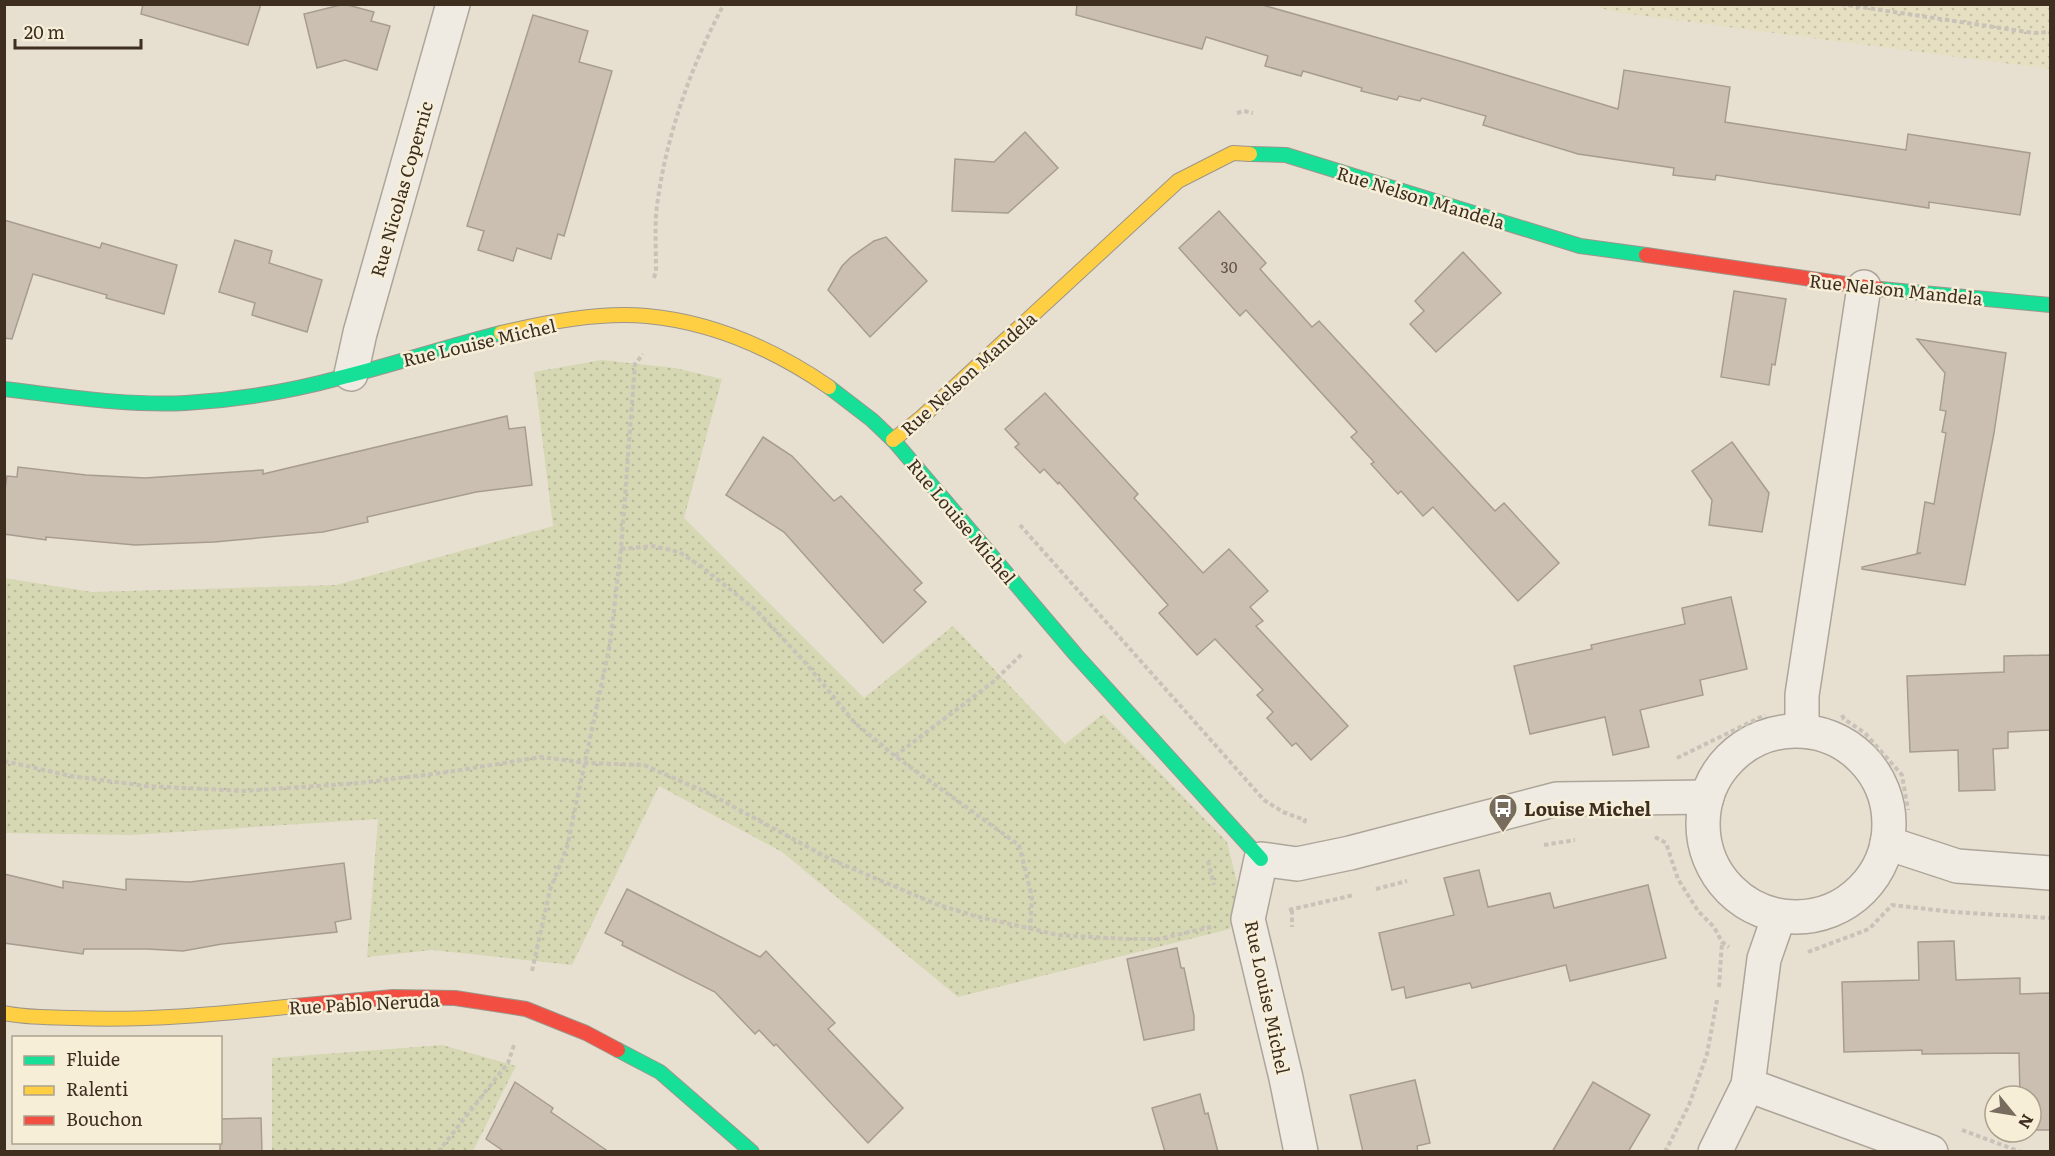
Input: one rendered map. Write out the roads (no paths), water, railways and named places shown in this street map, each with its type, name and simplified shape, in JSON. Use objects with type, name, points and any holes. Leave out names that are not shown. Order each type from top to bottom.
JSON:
[{"type":"street","name":"Rue Nicolas Copernic","points":[[351,375],[360,333],[453,4]]},
{"type":"street","name":"Rue Nelson Mandela","points":[[893,440],[922,417],[1178,181],[1233,153],[1286,155],[1580,246],[1864,287],[2050,305]]},
{"type":"street","points":[[1802,730],[1802,695],[1864,287]]},
{"type":"street","name":"Rue Louise Michel","points":[[4,389],[132,403],[201,402],[282,391],[351,375],[464,342],[530,327],[591,318],[648,316],[707,327],[762,349],[824,382],[893,440],[1051,627],[1262,859],[1248,919],[1301,1152]]},
{"type":"street","points":[[1802,730],[1833,738],[1860,755],[1879,780],[1889,811],[1887,843],[1877,870],[1859,892],[1835,908],[1808,917],[1779,916],[1750,905],[1726,885],[1709,858],[1703,828],[1707,797],[1720,769],[1743,747],[1771,734],[1802,730]]},
{"type":"street","points":[[1262,859],[1297,864],[1350,853],[1557,799],[1707,797]]},
{"type":"street","points":[[1887,843],[1957,866],[2050,873]]},
{"type":"street","points":[[1715,1152],[1748,1085],[1764,959],[1779,916]]},
{"type":"street","name":"Rue Pablo Neruda","points":[[4,1013],[19,1016],[102,1019],[192,1017],[393,997],[455,998],[526,1009],[586,1033],[660,1072],[752,1152]]},
{"type":"street","points":[[1748,1085],[1931,1152]]},
{"type":"place","name":"Louise Michel","points":[[1503,834]]}]
